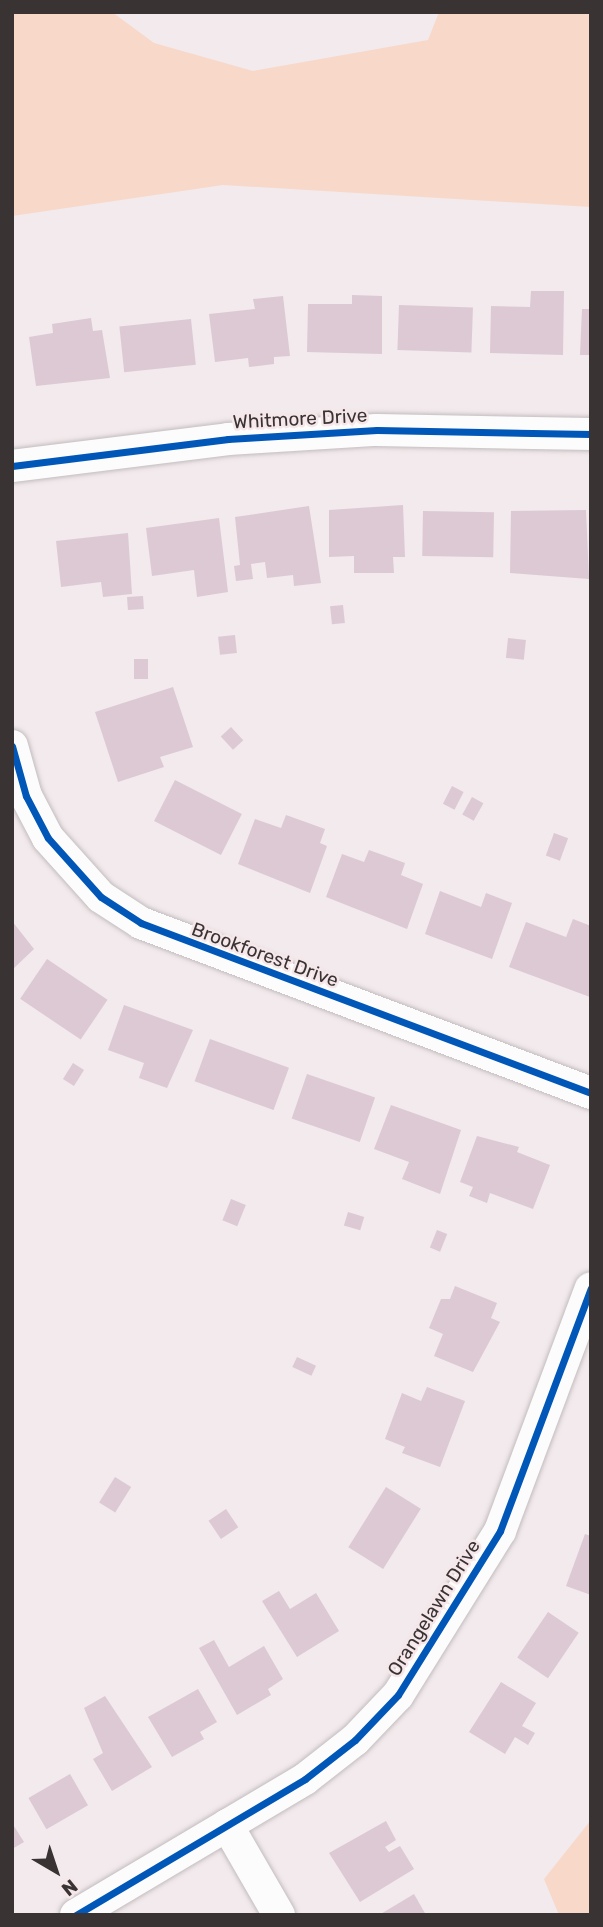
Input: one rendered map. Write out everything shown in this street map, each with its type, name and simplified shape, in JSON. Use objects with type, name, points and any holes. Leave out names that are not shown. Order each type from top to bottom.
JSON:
[{"type":"street","name":"Whitmore Drive","points":[[12,466],[255,437],[377,430],[591,434]]},
{"type":"street","name":"Brookforest Drive","points":[[12,746],[26,796],[48,838],[101,897],[141,923],[591,1093]]},
{"type":"street","name":"Orangelawn Drive","points":[[76,1915],[305,1779],[355,1740],[398,1695],[500,1531],[591,1288]]},
{"type":"street","points":[[227,1825],[279,1915]]},
{"type":"shaded area","points":[[12,12],[112,12],[154,43],[253,71],[428,40],[439,12],[591,12],[591,207],[223,185],[12,216]]},
{"type":"shaded area","points":[[591,1820],[591,1915],[559,1915],[544,1879]]},
{"type":"building","points":[[531,291],[564,291],[563,355],[490,353],[491,306],[530,307]]},
{"type":"building","points":[[352,295],[382,296],[382,354],[307,352],[308,304],[352,304]]},
{"type":"building","points":[[283,296],[290,356],[274,357],[274,364],[249,367],[248,358],[215,362],[209,314],[255,309],[253,299]]},
{"type":"building","points":[[399,305],[473,308],[471,353],[397,350]]},
{"type":"building","points":[[582,309],[591,309],[591,355],[580,355]]},
{"type":"building","points":[[91,318],[93,331],[102,330],[110,378],[36,386],[29,337],[53,333],[52,324]]},
{"type":"building","points":[[191,319],[196,365],[124,372],[119,327]]},
{"type":"building","points":[[403,505],[405,557],[393,557],[394,573],[354,573],[354,556],[329,557],[329,510]]},
{"type":"building","points":[[309,506],[321,583],[294,586],[293,575],[267,578],[265,562],[251,564],[253,579],[236,581],[234,566],[240,565],[235,517]]},
{"type":"building","points":[[586,510],[589,579],[510,573],[511,511]]},
{"type":"building","points":[[423,511],[494,512],[493,557],[422,556]]},
{"type":"building","points":[[219,518],[228,592],[197,597],[194,570],[152,576],[146,528]]},
{"type":"building","points":[[128,533],[132,594],[103,597],[101,582],[61,587],[56,541]]},
{"type":"building","points":[[143,596],[144,609],[128,610],[127,597]]},
{"type":"building","points":[[343,605],[345,623],[332,624],[330,606]]},
{"type":"building","points":[[235,635],[237,653],[220,655],[218,637]]},
{"type":"building","points":[[508,638],[526,640],[524,660],[506,658]]},
{"type":"building","points":[[134,659],[148,659],[148,679],[134,679]]},
{"type":"building","points":[[173,687],[193,747],[160,757],[164,767],[118,782],[95,712]]},
{"type":"building","points":[[231,727],[243,740],[233,750],[221,737]]},
{"type":"building","points":[[175,780],[242,814],[221,855],[154,821]]},
{"type":"building","points":[[452,786],[464,792],[455,810],[443,804]]},
{"type":"building","points":[[472,797],[483,803],[474,821],[462,814]]},
{"type":"building","points":[[286,815],[325,829],[320,843],[327,846],[310,893],[238,864],[255,819],[281,828]]},
{"type":"building","points":[[554,833],[568,838],[560,861],[546,856]]},
{"type":"building","points":[[369,850],[405,863],[401,875],[423,884],[407,929],[326,897],[342,854],[364,862]]},
{"type":"building","points":[[440,891],[481,907],[486,893],[512,903],[492,959],[425,934]]},
{"type":"building","points":[[573,919],[591,926],[590,997],[509,967],[526,922],[566,937]]},
{"type":"building","points":[[12,921],[34,949],[12,970]]},
{"type":"building","points":[[47,959],[108,1000],[81,1040],[20,999]]},
{"type":"building","points":[[124,1005],[193,1030],[167,1088],[139,1078],[144,1063],[108,1050]]},
{"type":"building","points":[[210,1039],[289,1068],[274,1110],[195,1081]]},
{"type":"building","points":[[73,1063],[84,1070],[74,1086],[63,1079]]},
{"type":"building","points":[[307,1074],[375,1097],[360,1142],[292,1118]]},
{"type":"building","points":[[391,1105],[461,1130],[440,1194],[402,1179],[409,1162],[374,1149]]},
{"type":"building","points":[[477,1136],[519,1147],[517,1152],[550,1165],[533,1209],[490,1193],[487,1203],[469,1196],[473,1187],[460,1182]]},
{"type":"building","points":[[231,1199],[246,1205],[237,1226],[222,1220]]},
{"type":"building","points":[[348,1212],[364,1217],[360,1230],[344,1225]]},
{"type":"building","points":[[437,1230],[447,1234],[440,1252],[430,1248]]},
{"type":"building","points":[[455,1286],[497,1303],[491,1318],[500,1322],[473,1372],[434,1356],[443,1334],[429,1328],[441,1299],[450,1299]]},
{"type":"building","points":[[297,1357],[316,1366],[311,1376],[292,1367]]},
{"type":"building","points":[[427,1387],[465,1401],[440,1467],[402,1453],[405,1447],[385,1439],[402,1393],[421,1401]]},
{"type":"building","points":[[115,1477],[131,1487],[115,1513],[99,1502]]},
{"type":"building","points":[[386,1487],[421,1509],[383,1569],[348,1547]]},
{"type":"building","points":[[226,1509],[238,1527],[221,1539],[209,1521]]},
{"type":"building","points":[[585,1534],[591,1536],[591,1595],[566,1586]]},
{"type":"building","points":[[279,1591],[290,1609],[316,1593],[339,1631],[297,1657],[262,1601]]},
{"type":"building","points":[[548,1612],[579,1633],[548,1678],[517,1658]]},
{"type":"building","points":[[214,1640],[229,1667],[264,1646],[283,1679],[268,1689],[271,1695],[237,1715],[199,1648]]},
{"type":"building","points":[[501,1682],[536,1703],[522,1726],[535,1733],[528,1745],[515,1737],[505,1754],[469,1732]]},
{"type":"building","points":[[198,1689],[217,1722],[200,1732],[204,1739],[172,1757],[148,1717]]},
{"type":"building","points":[[105,1696],[152,1767],[112,1791],[93,1759],[103,1753],[84,1708]]},
{"type":"building","points":[[70,1774],[88,1805],[46,1829],[28,1798]]},
{"type":"building","points":[[386,1821],[396,1840],[385,1847],[389,1852],[400,1846],[414,1869],[360,1902],[329,1853]]},
{"type":"building","points":[[12,1823],[24,1842],[12,1849]]},
{"type":"building","points":[[414,1894],[426,1915],[379,1915]]},
{"type":"cycle path","points":[[12,466],[228,439],[377,430],[591,434]]},
{"type":"cycle path","points":[[12,746],[26,796],[48,838],[101,897],[141,923],[591,1093]]},
{"type":"cycle path","points":[[76,1915],[305,1779],[355,1740],[398,1695],[500,1531],[591,1288]]}]
